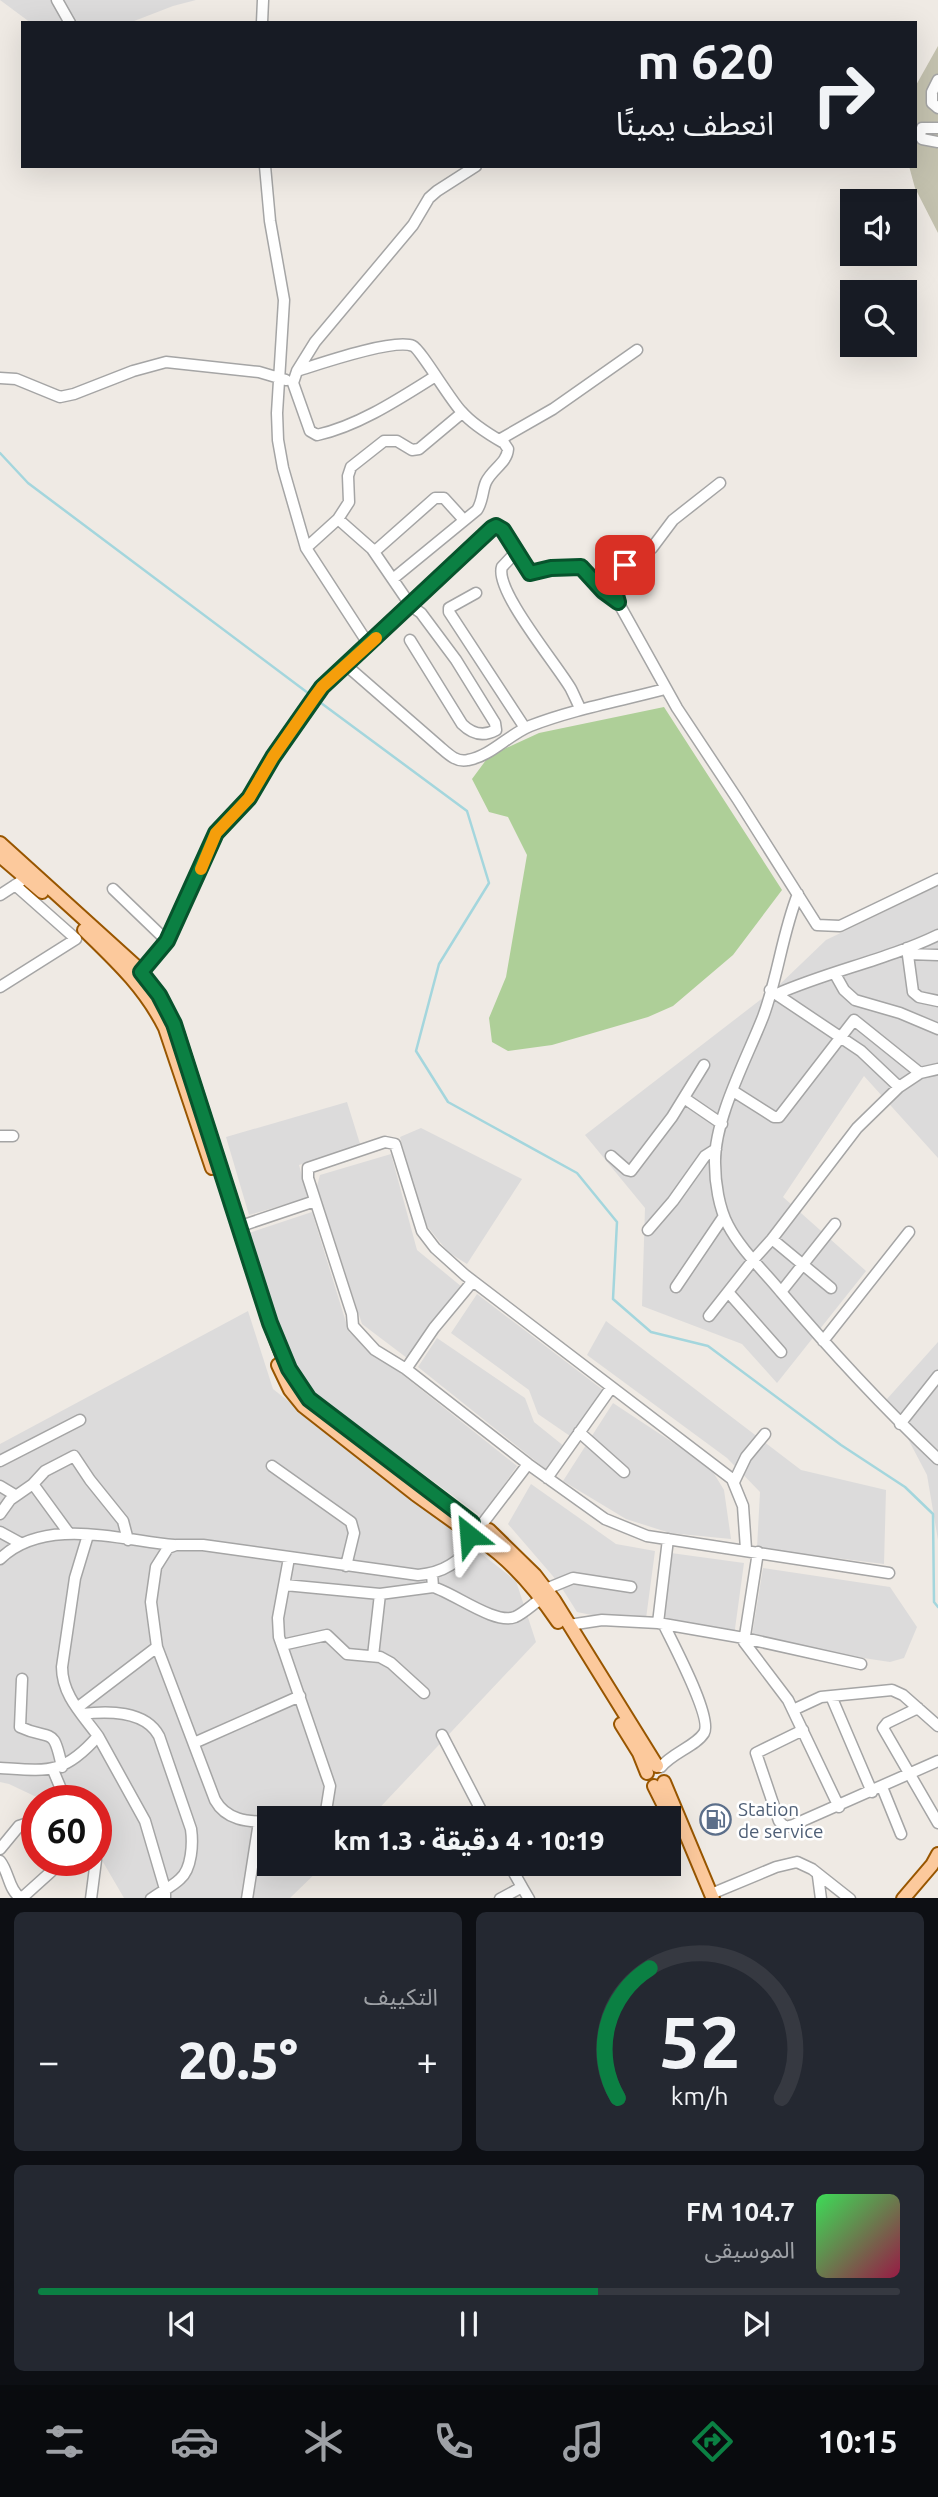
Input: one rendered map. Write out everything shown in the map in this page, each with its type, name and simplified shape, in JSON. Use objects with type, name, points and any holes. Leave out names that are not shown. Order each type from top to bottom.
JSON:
[{"type":"main road","points":[[1,848],[21,882],[64,911],[136,971]]},
{"type":"main road","points":[[1,848],[136,971],[156,1010],[169,1026],[279,1368],[297,1399],[415,1494],[478,1532],[544,1593],[569,1625],[655,1769]]},
{"type":"main road","points":[[544,1593],[635,1746],[655,1769],[666,1774],[659,1784]]},
{"type":"main road","points":[[655,1769],[647,1780],[659,1784],[710,1897]]},
{"type":"main road","points":[[904,1898],[938,1854]]},
{"type":"street","points":[[57,0],[69,21]]},
{"type":"street","points":[[262,21],[263,0]]},
{"type":"street","points":[[938,80],[932,92],[932,103],[938,107]]},
{"type":"street","points":[[938,128],[922,128],[920,135],[922,139],[938,142]]},
{"type":"street","points":[[265,168],[270,221],[284,300],[278,440],[288,487],[306,548],[369,645]]},
{"type":"street","points":[[434,377],[394,402],[317,435],[310,430],[293,383],[297,371],[315,342],[417,220],[429,198],[473,168]]},
{"type":"street","points":[[297,371],[334,359],[405,345],[417,348],[434,377],[462,413],[507,447],[508,455],[486,480],[481,505],[394,578]]},
{"type":"street","points":[[499,440],[553,408],[637,350]]},
{"type":"street","points":[[0,378],[16,379],[63,397],[160,363],[229,368],[293,383]]},
{"type":"street","points":[[306,548],[338,519],[351,498],[348,476],[351,467],[384,442],[397,441],[412,450],[419,449],[462,413]]},
{"type":"street","points":[[720,483],[673,520],[652,548],[619,570],[614,587],[618,602],[665,689],[817,925],[831,927],[860,918],[938,879]]},
{"type":"street","points":[[374,552],[435,498],[444,498],[463,519]]},
{"type":"street","points":[[338,519],[374,552],[411,606],[421,613],[456,660],[495,723],[496,730],[480,735],[462,724],[410,640]]},
{"type":"street","points":[[136,971],[167,941],[216,833],[249,798],[273,757],[322,687],[495,526],[503,530],[527,571],[532,574],[551,568],[581,567],[603,591],[618,602]]},
{"type":"street","points":[[516,552],[502,567],[502,579],[523,618],[570,688],[580,708]]},
{"type":"street","points":[[476,593],[449,610],[525,728]]},
{"type":"street","points":[[346,666],[452,757],[462,761],[497,747],[525,728],[580,708],[665,689]]},
{"type":"street","points":[[0,895],[21,882],[76,939],[0,987]]},
{"type":"street","points":[[113,889],[167,941]]},
{"type":"street","points":[[799,894],[787,926],[774,992],[733,1091],[716,1149],[717,1181],[724,1216],[729,1227],[754,1259],[823,1341],[938,1459]]},
{"type":"street","points":[[774,992],[908,951],[938,934]]},
{"type":"street","points":[[908,951],[938,957]]},
{"type":"street","points":[[908,951],[913,992],[919,997],[938,1001]]},
{"type":"street","points":[[835,974],[844,990],[855,1000],[900,1013],[938,1029]]},
{"type":"street","points":[[774,992],[861,1051],[900,1087]]},
{"type":"street","points":[[733,1091],[774,1117],[779,1117],[852,1020],[856,1020],[919,1073]]},
{"type":"street","points":[[611,1157],[631,1171],[684,1098],[704,1065]]},
{"type":"street","points":[[709,1316],[772,1240],[857,1128],[900,1087],[919,1073],[938,1069]]},
{"type":"street","points":[[684,1098],[722,1124]]},
{"type":"street","points":[[0,1136],[13,1136]]},
{"type":"street","points":[[746,1549],[743,1506],[734,1482],[688,1443],[611,1388],[473,1281],[450,1262],[422,1231],[395,1144],[385,1142],[308,1168],[308,1178],[352,1314],[353,1326],[375,1350],[406,1369],[528,1464],[605,1519],[632,1532],[668,1539],[889,1573]]},
{"type":"street","points":[[648,1230],[673,1202],[705,1156],[716,1149]]},
{"type":"street","points":[[235,1227],[315,1201]]},
{"type":"street","points":[[676,1287],[724,1216]]},
{"type":"street","points":[[781,1292],[835,1224]]},
{"type":"street","points":[[823,1341],[909,1232]]},
{"type":"street","points":[[772,1240],[831,1288]]},
{"type":"street","points":[[406,1369],[473,1281]]},
{"type":"street","points":[[728,1292],[781,1352]]},
{"type":"street","points":[[900,1423],[938,1376]]},
{"type":"street","points":[[547,1478],[611,1388]]},
{"type":"street","points":[[0,1461],[80,1420]]},
{"type":"street","points":[[579,1432],[624,1472]]},
{"type":"street","points":[[734,1482],[746,1457],[765,1434]]},
{"type":"street","points":[[0,1514],[15,1495],[33,1484],[45,1471],[74,1456],[124,1521],[128,1540]]},
{"type":"street","points":[[0,1559],[22,1544],[68,1532],[176,1545],[203,1545],[418,1575],[432,1574],[447,1569],[458,1560],[528,1464]]},
{"type":"street","points":[[272,1466],[351,1522],[354,1532],[346,1566]]},
{"type":"street","points":[[33,1484],[68,1532]]},
{"type":"street","points":[[0,1486],[15,1495]]},
{"type":"street","points":[[0,1532],[22,1544]]},
{"type":"street","points":[[79,1711],[115,1712],[151,1724],[159,1736],[193,1842],[185,1875],[165,1894],[145,1821],[98,1736],[79,1711],[64,1688],[62,1667],[75,1578],[88,1535]]},
{"type":"street","points":[[655,1769],[699,1738],[706,1726],[702,1710],[661,1624],[668,1539]]},
{"type":"street","points":[[176,1545],[168,1548],[161,1556],[151,1591],[157,1647],[215,1800],[222,1812],[232,1818],[257,1821]]},
{"type":"street","points":[[758,1552],[745,1645],[788,1700],[839,1807]]},
{"type":"street","points":[[289,1558],[278,1618],[282,1646],[330,1786],[327,1806]]},
{"type":"street","points":[[432,1574],[433,1587]]},
{"type":"street","points":[[285,1585],[380,1594],[433,1587],[503,1618],[516,1616],[544,1593],[573,1578],[631,1587]]},
{"type":"street","points":[[373,1656],[380,1594]]},
{"type":"street","points":[[569,1625],[602,1620],[661,1624],[744,1638],[861,1664]]},
{"type":"street","points":[[282,1646],[327,1635],[347,1654],[380,1657],[397,1668],[424,1693]]},
{"type":"street","points":[[79,1711],[157,1647]]},
{"type":"street","points":[[22,1679],[20,1727],[51,1735],[56,1740],[57,1768],[62,1785]]},
{"type":"street","points":[[793,1710],[812,1700],[831,1696],[891,1690],[903,1695],[938,1726]]},
{"type":"street","points":[[194,1743],[300,1696]]},
{"type":"street","points":[[831,1696],[901,1834]]},
{"type":"street","points":[[918,1708],[887,1723],[883,1728],[938,1824]]},
{"type":"street","points":[[803,1730],[756,1753],[779,1821],[789,1827],[938,1761]]},
{"type":"street","points":[[442,1735],[479,1806]]},
{"type":"street","points":[[0,1768],[57,1768],[83,1753],[98,1736]]},
{"type":"street","points":[[0,1849],[21,1825]]},
{"type":"street","points":[[247,1898],[257,1854]]},
{"type":"street","points":[[0,1861],[9,1873],[13,1892],[19,1897],[24,1896],[46,1876]]},
{"type":"street","points":[[710,1897],[789,1863],[804,1864],[849,1898]]},
{"type":"street","points":[[91,1898],[94,1876]]},
{"type":"street","points":[[516,1876],[528,1898]]},
{"type":"street","points":[[818,1876],[821,1898]]},
{"type":"street","points":[[502,1898],[522,1887]]},
{"type":"shaded area","points":[[0,0],[196,0],[134,21],[28,21]]},
{"type":"shaded area","points":[[938,46],[938,233],[915,188],[910,168],[917,168],[917,83]]},
{"type":"shaded area","points":[[938,886],[938,1158],[864,1076],[783,1197],[866,1271],[777,1383],[742,1344],[642,1306],[645,1208],[585,1135],[777,987],[826,940]]},
{"type":"shaded area","points":[[347,1102],[361,1147],[299,1165],[308,1198],[249,1215],[226,1137]]},
{"type":"shaded area","points":[[421,1128],[522,1179],[467,1264],[448,1252],[423,1221],[400,1137]]},
{"type":"shaded area","points":[[391,1154],[417,1250],[462,1287],[407,1358],[362,1324],[317,1186],[320,1175]]},
{"type":"shaded area","points":[[312,1212],[349,1332],[517,1466],[482,1517],[307,1389],[288,1356],[249,1233]]},
{"type":"shaded area","points":[[477,1294],[603,1390],[570,1436],[538,1414],[529,1390],[451,1333]]},
{"type":"shaded area","points":[[248,1311],[273,1389],[516,1581],[536,1642],[381,1806],[257,1806],[257,1876],[313,1876],[290,1898],[124,1898],[111,1876],[112,1785],[21,1785],[21,1790],[0,1782],[0,1444]]},
{"type":"shaded area","points":[[606,1321],[801,1470],[886,1490],[884,1564],[757,1548],[760,1492],[727,1458],[587,1355]]},
{"type":"shaded area","points":[[437,1338],[525,1398],[534,1422],[565,1447],[548,1471],[418,1367]]},
{"type":"shaded area","points":[[938,1342],[938,1540],[927,1475],[887,1399]]},
{"type":"shaded area","points":[[613,1403],[710,1467],[724,1490],[731,1539],[670,1533],[626,1519],[563,1481]]},
{"type":"shaded area","points":[[531,1484],[616,1544],[655,1551],[645,1626],[577,1612],[558,1582],[508,1524]]},
{"type":"shaded area","points":[[671,1553],[744,1563],[734,1636],[661,1626]]},
{"type":"shaded area","points":[[763,1568],[890,1587],[917,1627],[904,1658],[890,1662],[751,1641]]},
{"type":"green space","points":[[664,707],[782,890],[733,955],[673,1006],[648,1017],[552,1045],[508,1051],[492,1042],[489,1018],[506,977],[527,855],[508,817],[489,812],[472,779],[489,756],[539,733]]},
{"type":"waterway","points":[[0,453],[28,483],[312,696]]},
{"type":"waterway","points":[[317,700],[467,811],[489,883],[439,964],[416,1051],[448,1102],[577,1173],[617,1222],[613,1299],[651,1332],[708,1346],[841,1445],[905,1487],[933,1514],[934,1602],[938,1607]]},
{"type":"slow traffic","points":[[201,869],[216,833],[249,798],[273,757],[322,687],[376,638]]},
{"type":"place","name":"Station de service","points":[[715,1820]]},
{"type":"route","points":[[469,1535],[468,1528],[472,1523],[309,1399],[295,1381],[270,1323],[174,1024],[166,1006],[141,972],[167,941],[216,833],[249,798],[273,757],[322,687],[492,528],[496,526],[503,530],[530,573],[564,566],[581,567],[607,595],[618,602],[615,591],[616,576],[625,565]]}]
